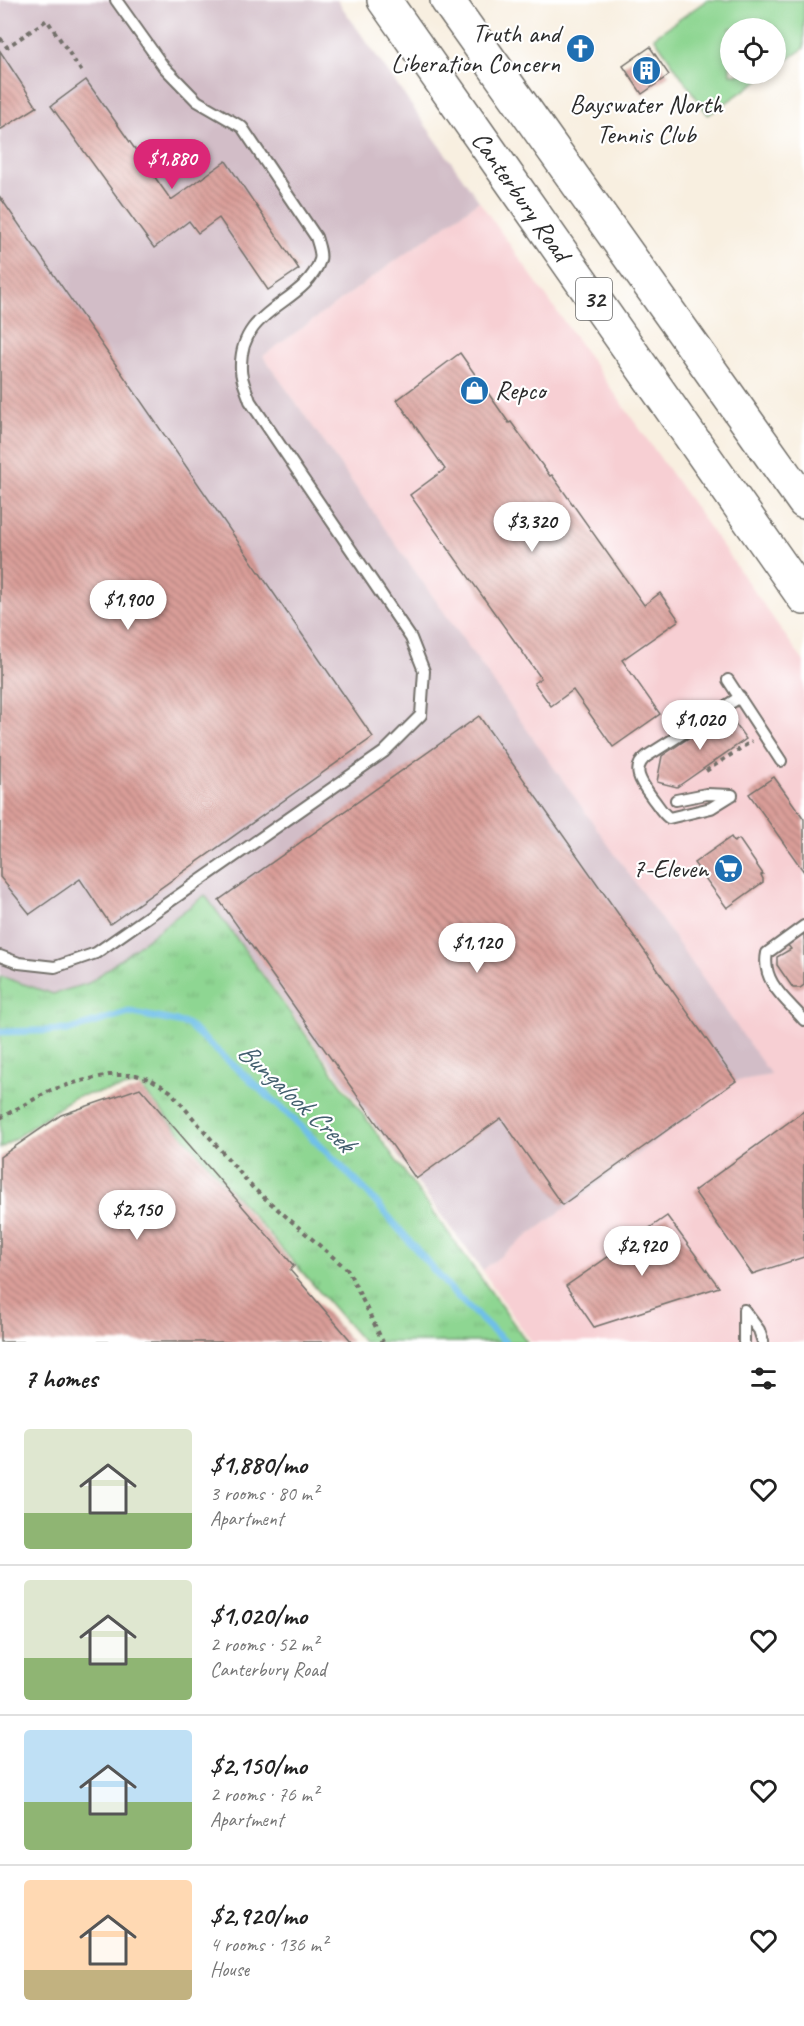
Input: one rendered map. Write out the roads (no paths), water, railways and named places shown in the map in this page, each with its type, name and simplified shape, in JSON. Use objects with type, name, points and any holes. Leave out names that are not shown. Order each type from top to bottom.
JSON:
[{"type":"main road","name":"Canterbury Road","points":[[384,0],[804,598]]},
{"type":"main road","name":"Canterbury Road","points":[[447,0],[804,502]]},
{"type":"lane","points":[[0,956],[20,963],[55,967],[96,954],[384,752],[421,715],[424,671],[411,638],[250,401],[241,372],[242,349],[254,325],[311,277],[321,258],[316,237],[242,127],[197,101],[163,66],[117,0]]},
{"type":"lane","points":[[728,680],[781,761]]},
{"type":"lane","points":[[676,800],[706,794],[732,795],[705,810],[672,818],[666,816],[640,781],[639,764],[647,756],[740,697]]},
{"type":"lane","points":[[804,926],[766,953],[764,965],[770,981],[804,1020]]},
{"type":"lane","points":[[744,1342],[744,1310],[759,1330],[764,1342]]},
{"type":"waterway","name":"Bungalook Creek","points":[[0,1032],[70,1030],[129,1012],[187,1024],[288,1114],[368,1193],[453,1292],[505,1342]]},
{"type":"place","name":"Truth and Liberation Concern","points":[[581,48]]},
{"type":"place","name":"Bayswater North Tennis Club","points":[[646,70]]},
{"type":"place","name":"Repco","points":[[474,390]]},
{"type":"place","name":"7-Eleven","points":[[729,868]]}]
